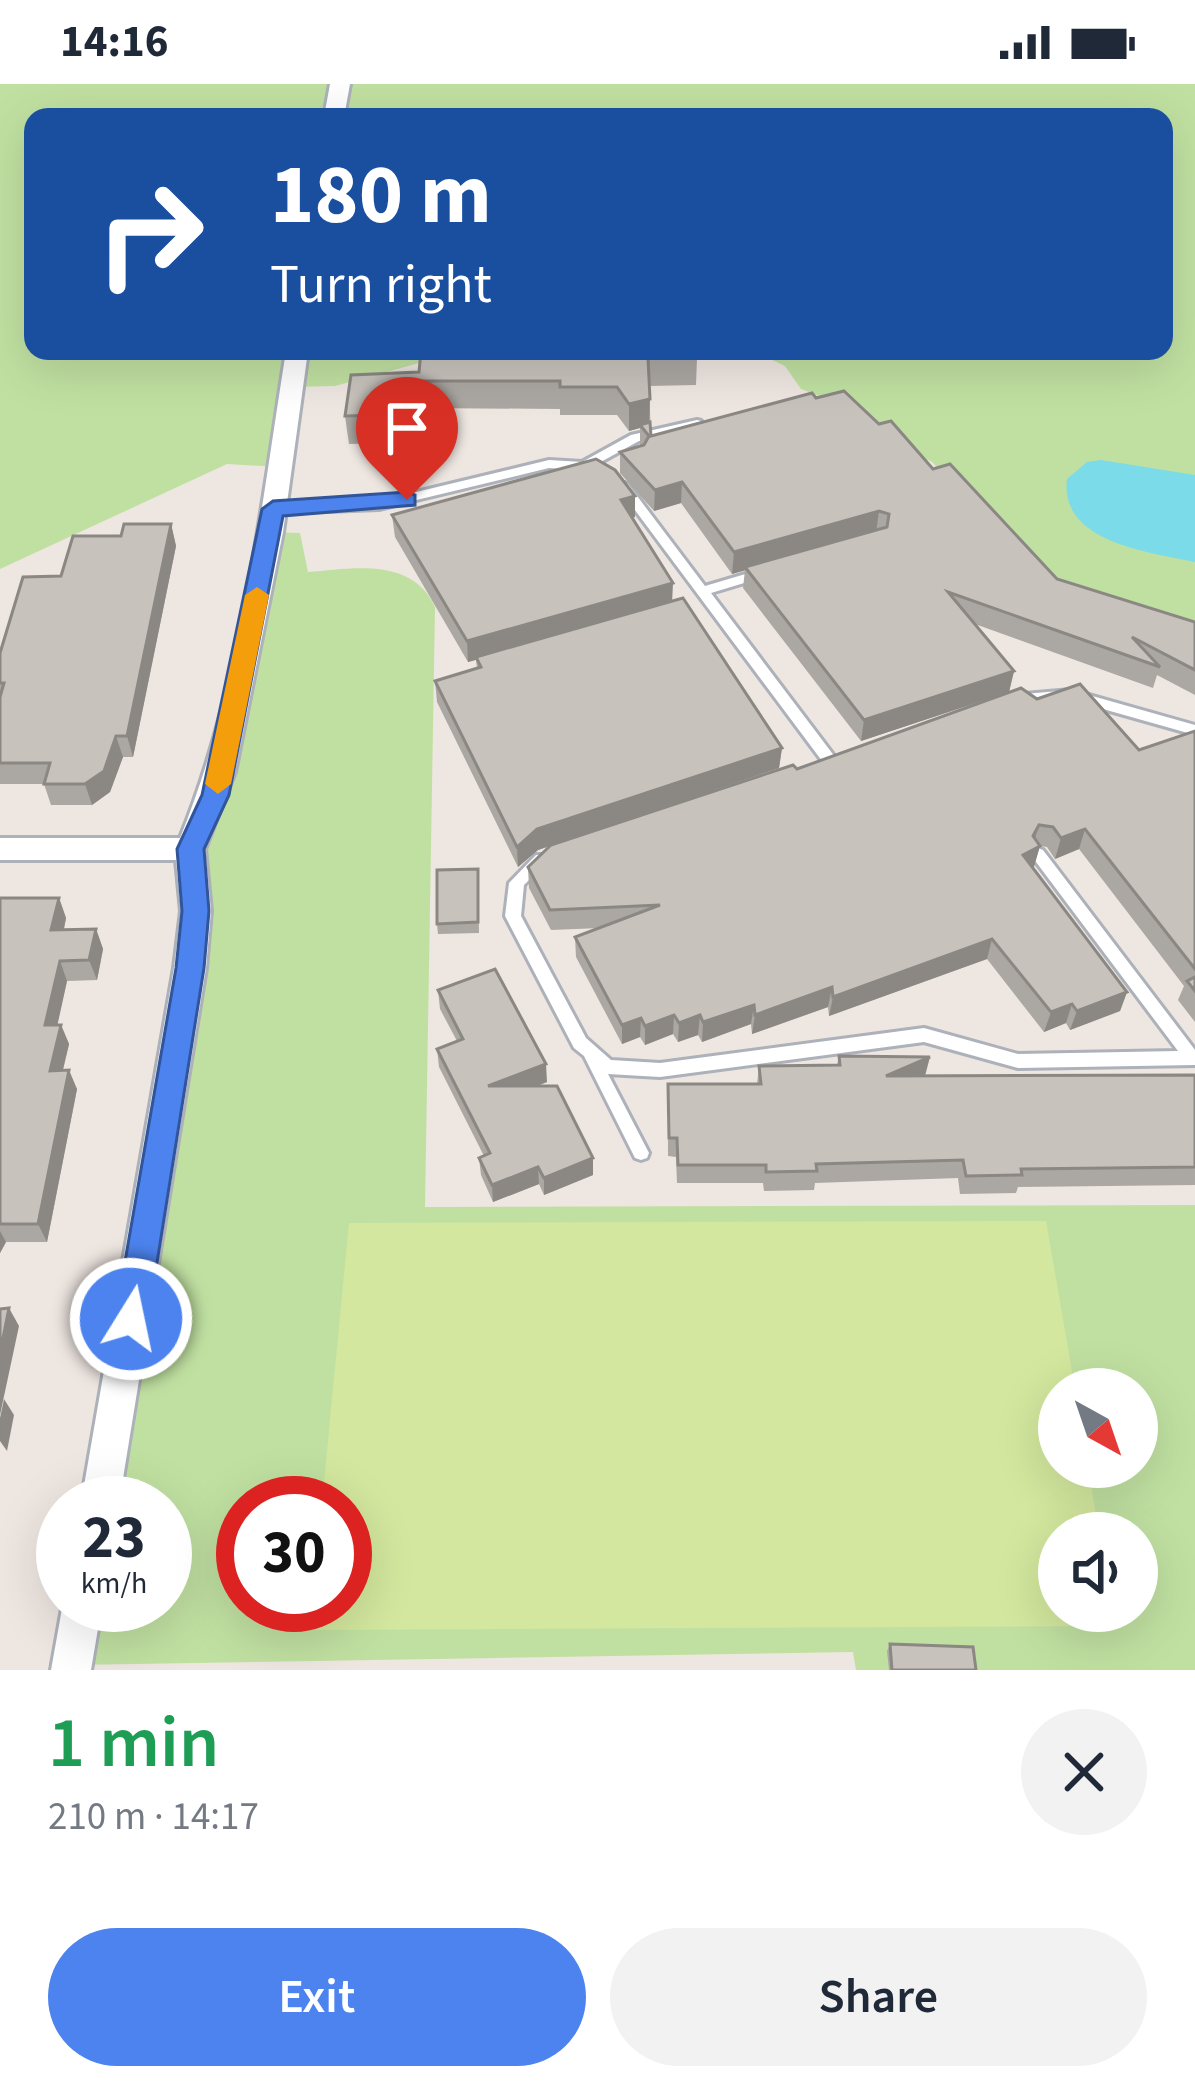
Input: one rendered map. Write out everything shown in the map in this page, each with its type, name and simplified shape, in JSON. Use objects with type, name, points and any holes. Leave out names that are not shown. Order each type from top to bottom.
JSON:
[{"type":"street","points":[[105,1476],[190,968],[196,911],[190,849],[215,795],[273,509],[295,360]]},
{"type":"street","points":[[0,849],[190,849]]},
{"type":"street","points":[[71,1670],[77,1632]]},
{"type":"lane","points":[[586,465],[635,438],[717,419]]},
{"type":"lane","points":[[273,509],[379,505],[549,464],[586,465],[623,485],[830,761]]},
{"type":"lane","points":[[688,608],[767,572]]},
{"type":"lane","points":[[993,707],[1028,697],[1071,695],[1195,730]]},
{"type":"lane","points":[[808,769],[850,754]]},
{"type":"lane","points":[[566,851],[544,858],[524,873],[511,908],[641,1154]]},
{"type":"lane","points":[[1038,854],[1194,1058]]},
{"type":"lane","points":[[590,1055],[608,1067],[660,1070],[924,1035],[1018,1061],[1194,1058]]},
{"type":"green space","points":[[0,84],[1195,84],[1195,638],[1047,576],[932,462],[877,433],[833,401],[801,389],[785,366],[772,360],[1173,360],[1173,108],[24,108],[24,360],[430,360],[335,386],[292,387],[280,467],[227,464],[0,569]]},
{"type":"green space","points":[[270,532],[300,533],[308,572],[380,569],[397,573],[425,591],[435,607],[425,1207],[1195,1205],[1195,1670],[856,1670],[853,1652],[72,1665],[78,1632],[192,1632],[192,1476],[104,1476],[194,890]]},
{"type":"green space","points":[[1046,1221],[1071,1368],[1038,1368],[1038,1488],[1092,1488],[1096,1512],[1038,1512],[1038,1626],[372,1630],[372,1476],[325,1476],[349,1223]]},
{"type":"water","points":[[1101,460],[1195,475],[1195,562],[1110,540],[1077,517],[1068,500],[1067,479],[1087,462]]},
{"type":"building","points":[[420,360],[648,360],[650,399],[629,404],[617,387],[560,387],[560,381],[423,381],[420,414],[345,416],[351,375],[419,372]]},
{"type":"building","points":[[844,391],[879,424],[891,421],[933,469],[950,464],[1057,579],[1195,622],[1195,670],[1132,637],[1160,667],[948,592],[1014,671],[864,720],[745,567],[887,527],[889,514],[879,511],[734,552],[682,482],[655,490],[620,452],[644,445],[649,436],[640,425],[650,422],[651,436],[812,393],[816,398]]},
{"type":"building","points":[[596,459],[615,470],[635,496],[621,500],[673,583],[467,641],[392,515]]},
{"type":"building","points":[[124,524],[171,524],[127,736],[116,736],[104,771],[85,784],[44,784],[50,763],[0,763],[4,683],[0,683],[0,653],[23,577],[61,576],[73,536],[121,536]]},
{"type":"building","points":[[683,598],[782,748],[537,829],[517,847],[435,681],[481,667],[476,657]]},
{"type":"building","points":[[1080,684],[1139,750],[1195,731],[1195,969],[1085,829],[1061,838],[1053,827],[1039,825],[1033,836],[1040,846],[1023,855],[1127,992],[1077,1011],[1072,1004],[1051,1012],[992,939],[833,997],[832,987],[755,1015],[754,1005],[703,1022],[700,1015],[679,1023],[674,1015],[645,1026],[641,1018],[622,1025],[575,937],[660,905],[550,910],[528,867],[551,845],[793,765],[797,769],[1021,688],[1037,699]]},
{"type":"building","points":[[478,869],[478,922],[437,924],[437,870]]},
{"type":"building","points":[[0,898],[59,898],[51,930],[96,929],[89,960],[60,961],[45,1025],[61,1025],[50,1071],[69,1070],[38,1224],[0,1224]]},
{"type":"building","points":[[495,969],[546,1064],[488,1086],[557,1086],[593,1158],[544,1178],[538,1167],[492,1185],[479,1158],[490,1153],[437,1049],[463,1039],[438,990]]},
{"type":"building","points":[[839,1056],[930,1057],[886,1076],[1195,1075],[1195,1167],[1021,1169],[1022,1175],[966,1176],[963,1160],[816,1164],[817,1171],[766,1172],[766,1165],[678,1165],[677,1138],[669,1138],[668,1084],[761,1084],[759,1066],[840,1065]]},
{"type":"building","points":[[9,1308],[0,1353],[0,1309]]},
{"type":"building","points":[[890,1644],[973,1647],[976,1670],[892,1670]]},
{"type":"slow traffic","points":[[218,784],[257,595]]},
{"type":"route","points":[[131,1319],[190,968],[196,911],[188,869],[190,849],[215,795],[273,509],[407,500]]}]
